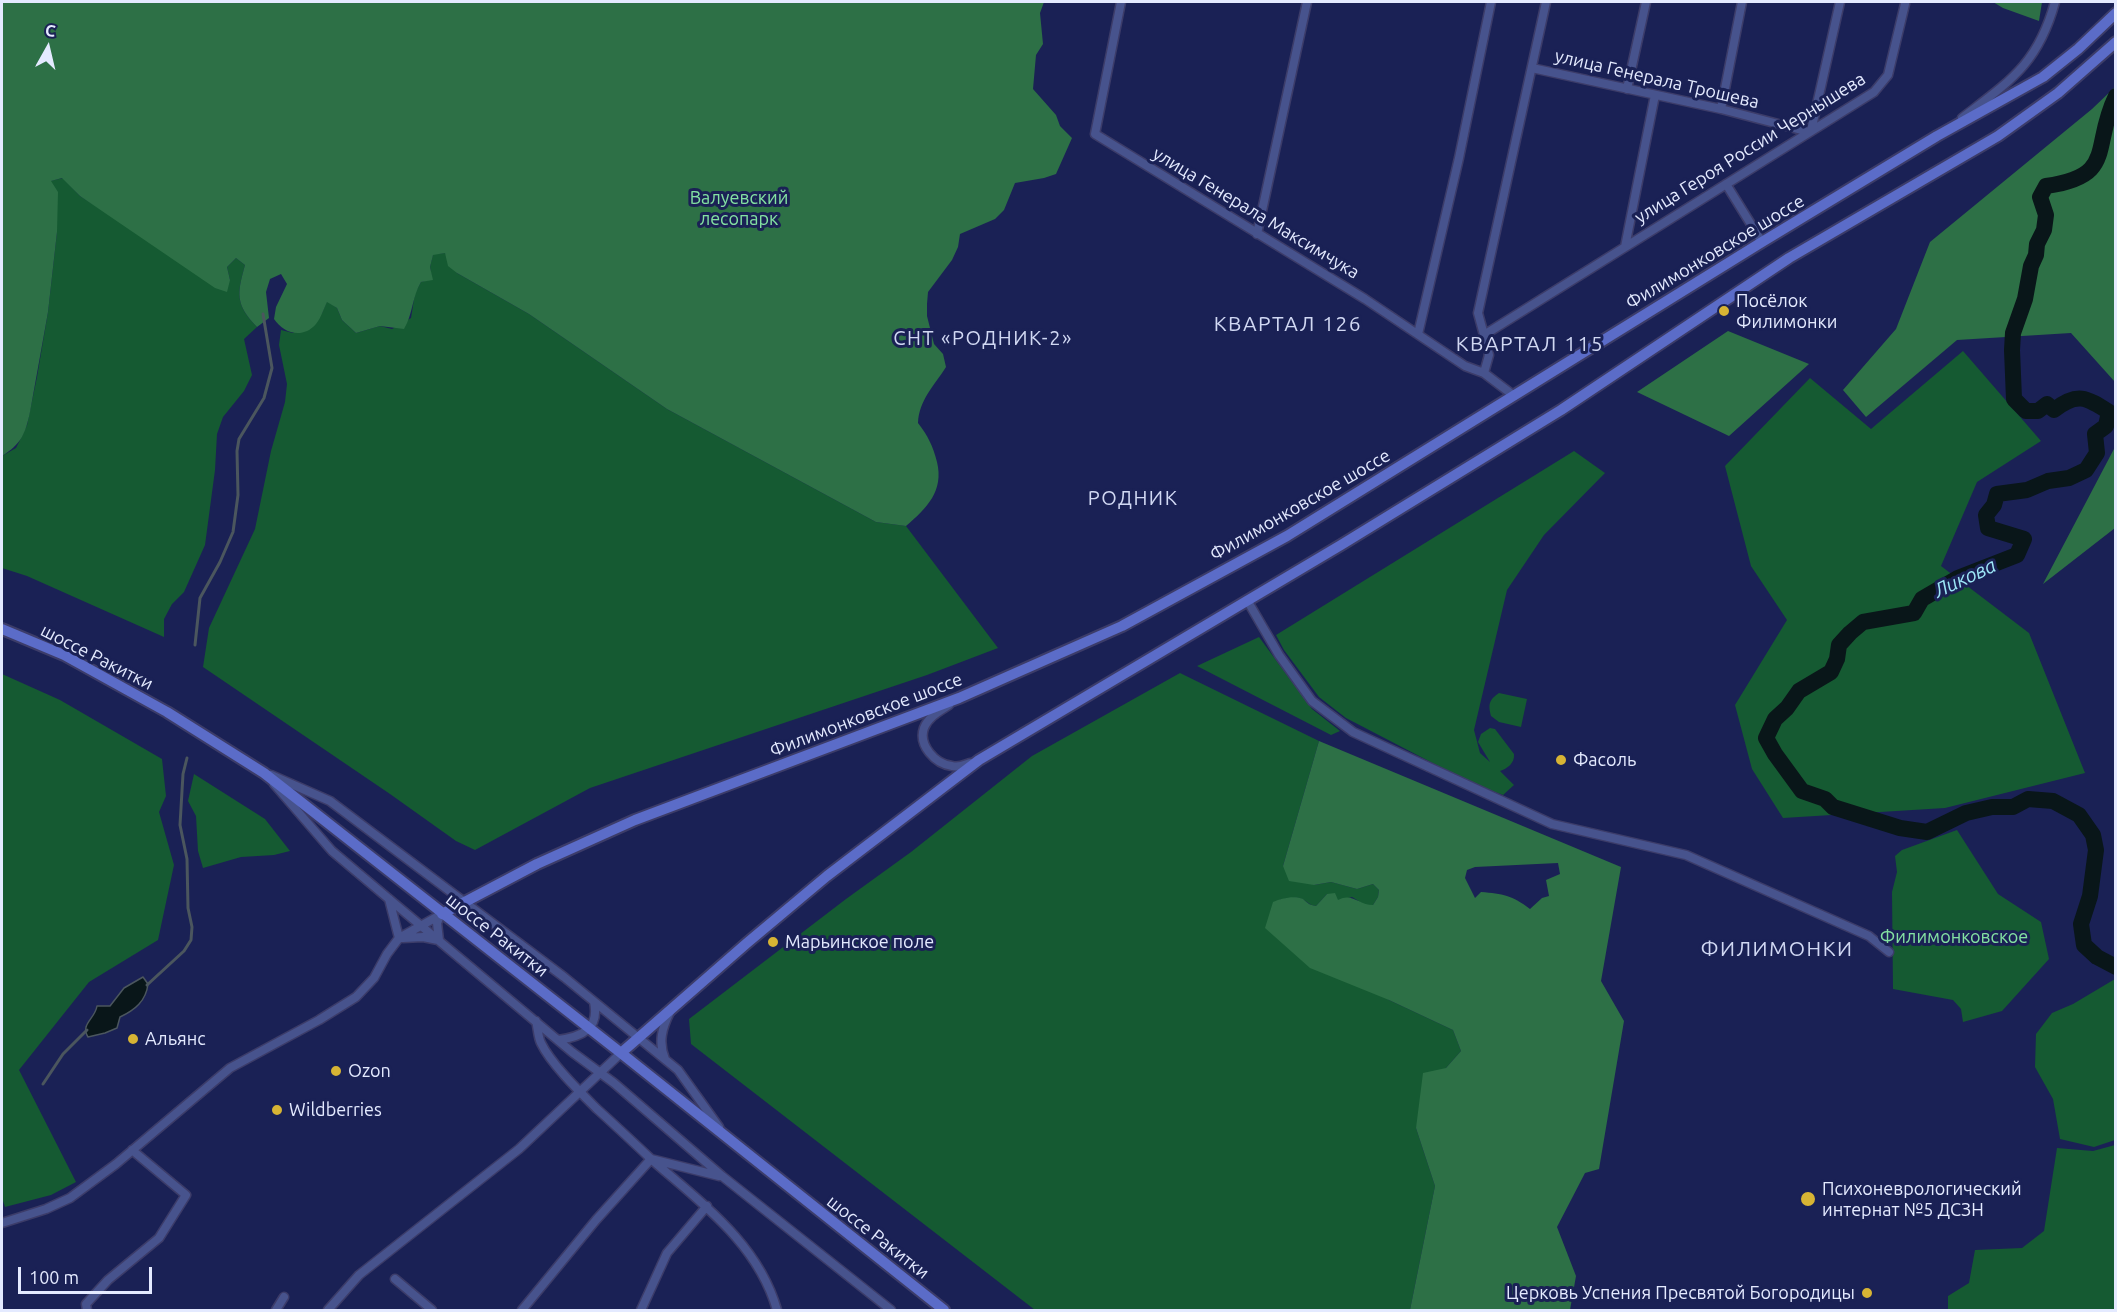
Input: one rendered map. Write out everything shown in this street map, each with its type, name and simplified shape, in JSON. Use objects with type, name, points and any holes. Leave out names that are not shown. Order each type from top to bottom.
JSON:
[{"type":"main road","name":"Филимонковское шоссе","points":[[442,914],[537,864],[635,820],[959,698],[1122,626],[1287,536],[1762,242],[1937,136],[2043,77],[2078,49],[2115,13]]},
{"type":"main road","points":[[621,1053],[827,876],[979,760],[1341,545],[1561,410],[1789,258],[1998,136],[2058,93],[2115,42]]},
{"type":"main road","name":"шоссе Ракитки","points":[[2,629],[64,655],[167,712],[264,773],[621,1053],[944,1311]]},
{"type":"street","name":"улица Генерала Максимчука","points":[[1121,2],[1095,134],[1365,299],[1466,366],[1484,373],[1513,395]]},
{"type":"street","points":[[1257,234],[1307,2]]},
{"type":"street","points":[[1418,333],[1459,158],[1491,2]]},
{"type":"street","points":[[1484,373],[1489,355],[1478,313],[1546,2]]},
{"type":"street","points":[[1627,88],[1646,2]]},
{"type":"street","points":[[1720,109],[1742,2]]},
{"type":"street","points":[[1810,131],[1840,2]]},
{"type":"street","points":[[1937,136],[2011,80],[2034,53],[2049,24],[2055,2]]},
{"type":"street","name":"улица Героя России Чернышева","points":[[1484,335],[1874,92],[1888,75],[1905,4]]},
{"type":"street","name":"улица Генерала Трошева","points":[[1532,68],[1810,131]]},
{"type":"street","name":"улица Героя России Чернышева","points":[[1625,247],[1655,95]]},
{"type":"street","points":[[1726,184],[1762,242]]},
{"type":"street","points":[[1247,600],[1279,654],[1312,701],[1353,732],[1552,824],[1686,855],[1869,936],[1889,952]]},
{"type":"street","points":[[959,698],[930,719],[924,728],[923,740],[928,752],[938,761],[950,766],[961,767],[979,760]]},
{"type":"street","points":[[264,773],[333,851],[558,1040],[601,1072],[722,1176],[891,1311]]},
{"type":"street","points":[[264,773],[293,783],[330,801],[594,1002],[678,1070],[726,1137]]},
{"type":"street","points":[[389,899],[399,938]]},
{"type":"street","points":[[2,1223],[46,1209],[70,1198],[132,1150],[230,1068],[356,998],[374,978],[399,938],[442,914]]},
{"type":"street","points":[[439,940],[437,923],[442,914]]},
{"type":"street","points":[[399,938],[423,937],[439,940]]},
{"type":"street","points":[[558,1040],[575,1037],[589,1028],[596,1018],[594,1002]]},
{"type":"street","points":[[666,1060],[660,1040],[671,1010]]},
{"type":"street","points":[[535,1020],[541,1043],[579,1092],[651,1159],[707,1206],[759,1266],[777,1311]]},
{"type":"street","points":[[328,1311],[359,1275],[519,1149],[621,1053]]},
{"type":"street","points":[[87,1311],[86,1304],[108,1280],[159,1238],[186,1195],[132,1150]]},
{"type":"street","points":[[651,1159],[722,1176]]},
{"type":"street","points":[[522,1311],[588,1229],[651,1159]]},
{"type":"street","points":[[641,1311],[667,1253],[707,1206]]},
{"type":"street","points":[[396,1279],[432,1311]]},
{"type":"street","points":[[276,1311],[284,1297]]},
{"type":"green space","name":"Валуевский лесопарк","points":[[2,2],[1044,2],[1040,13],[1043,44],[1036,55],[1033,89],[1056,115],[1060,126],[1072,138],[1056,174],[1015,183],[1004,210],[995,219],[960,234],[958,247],[952,260],[928,292],[927,316],[934,344],[943,354],[946,367],[924,400],[918,423],[934,451],[939,472],[932,498],[906,526],[876,522],[667,409],[529,314],[457,273],[448,266],[445,253],[433,255],[430,267],[433,280],[421,282],[404,329],[380,326],[356,333],[342,320],[337,308],[327,302],[318,322],[311,329],[300,333],[288,331],[274,319],[276,307],[287,284],[281,274],[270,279],[266,292],[269,318],[257,327],[241,305],[239,291],[245,265],[236,258],[227,267],[230,280],[227,292],[215,288],[80,196],[62,178],[51,181],[58,192],[57,232],[48,312],[30,412],[21,438],[2,456]]},
{"type":"green space","points":[[1993,2],[2042,2],[2039,21],[2003,8]]},
{"type":"green space","points":[[2115,87],[2115,382],[2071,333],[1957,340],[1866,417],[1843,390],[1896,329],[1930,242],[2092,109]]},
{"type":"green space","points":[[63,178],[80,196],[102,210],[230,280],[227,267],[236,258],[245,265],[239,291],[241,305],[257,327],[244,339],[252,375],[244,391],[223,417],[217,434],[215,470],[205,545],[184,592],[172,604],[164,619],[164,637],[27,576],[2,568],[2,456],[16,448],[27,425],[48,312],[57,232],[57,218],[50,181]]},
{"type":"green space","points":[[445,253],[457,273],[529,314],[667,409],[876,522],[906,526],[998,648],[927,675],[590,788],[475,850],[456,841],[203,667],[209,628],[255,529],[271,451],[285,402],[287,384],[279,345],[281,330],[293,333],[322,313],[327,301],[337,308],[342,320],[356,333],[380,326],[392,329],[411,318],[415,293],[421,282],[432,279],[430,267],[433,254]]},
{"type":"green space","points":[[1728,331],[1809,364],[1729,436],[1637,392]]},
{"type":"green space","points":[[1963,351],[2041,441],[1977,482],[1941,566],[2029,633],[2085,773],[1945,808],[1783,818],[1752,769],[1735,705],[1787,620],[1751,566],[1725,466],[1810,378],[1871,429]]},
{"type":"green space","points":[[2115,447],[2115,528],[2043,584]]},
{"type":"green space","points":[[1574,451],[1605,473],[1544,535],[1507,590],[1474,730],[1480,753],[1490,762],[1478,742],[1481,734],[1490,728],[1495,729],[1514,754],[1510,765],[1500,771],[1514,785],[1503,795],[1471,783],[1346,718],[1319,697],[1284,650],[1276,635]]},
{"type":"green space","points":[[1259,637],[1312,709],[1340,731],[1331,735],[1197,666]]},
{"type":"green space","points":[[1180,673],[1319,741],[1283,866],[1314,885],[1331,882],[1357,889],[1373,884],[1379,890],[1378,897],[1373,905],[1365,905],[1352,897],[1338,901],[1327,894],[1316,906],[1300,898],[1280,899],[1389,1000],[1453,1030],[1461,1051],[1446,1068],[1416,1128],[1435,1186],[1410,1310],[1035,1310],[691,1044],[689,1019],[911,852],[1032,756]]},
{"type":"green space","points":[[2,674],[60,700],[162,759],[166,796],[159,812],[174,865],[158,940],[89,982],[19,1070],[76,1182],[51,1195],[5,1207],[2,1198]]},
{"type":"green space","points":[[1499,693],[1527,699],[1521,727],[1499,722],[1491,716],[1490,703]]},
{"type":"green space","points":[[1319,741],[1621,867],[1601,981],[1624,1021],[1599,1169],[1585,1173],[1557,1227],[1576,1276],[1570,1310],[1410,1310],[1435,1186],[1416,1128],[1423,1073],[1446,1068],[1461,1051],[1453,1030],[1389,1000],[1310,968],[1265,928],[1273,902],[1279,900],[1299,898],[1316,906],[1327,894],[1335,893],[1338,900],[1347,897],[1373,905],[1378,897],[1379,890],[1373,884],[1357,889],[1331,882],[1314,885],[1289,881],[1283,866]],"holes":[[[1558,863],[1560,874],[1546,880],[1549,896],[1542,898],[1530,909],[1512,898],[1501,895],[1481,892],[1475,898],[1465,878],[1467,870],[1475,867]]]},
{"type":"green space","points":[[194,774],[265,819],[290,851],[274,855],[241,857],[203,868],[198,851],[196,816],[188,801]]},
{"type":"green space","name":"Филимонковское","points":[[1957,830],[1998,894],[2041,922],[2049,959],[2002,1011],[1963,1022],[1961,1009],[1953,1000],[1893,989],[1892,892],[1897,872],[1895,856],[1902,850]]},
{"type":"green space","points":[[2115,979],[2115,1140],[2094,1147],[2060,1139],[2053,1099],[2035,1067],[2036,1034],[2052,1013],[2073,1004]]},
{"type":"green space","points":[[2115,1145],[2115,1310],[1948,1310],[1948,1296],[1969,1283],[1975,1250],[2022,1248],[2044,1231],[2057,1148],[2093,1151]]},
{"type":"shaded area","points":[[143,977],[148,984],[145,995],[139,1004],[120,1017],[117,1028],[88,1037],[86,1028],[97,1006],[110,1006],[124,988]]},
{"type":"waterway","name":"Ликова","points":[[2116,96],[2093,167],[2083,175],[2046,186],[2040,197],[2046,215],[2044,230],[2037,244],[2025,299],[2013,333],[2012,350],[2014,399],[2026,411],[2038,411],[2047,404],[2054,410],[2069,401],[2082,399],[2109,412],[2106,426],[2095,434],[2097,453],[2086,470],[2069,478],[2048,481],[2027,490],[1997,494],[1994,505],[1986,515],[1988,528],[2024,539],[2017,555],[1958,578],[1922,599],[1914,613],[1863,622],[1839,645],[1837,659],[1831,672],[1799,691],[1787,708],[1775,719],[1766,738],[1802,791],[1825,799],[1833,807],[1900,828],[1927,832],[1966,813],[1992,807],[2013,807],[2028,799],[2053,801],[2079,815],[2093,835],[2096,850],[2090,896],[2081,924],[2084,945],[2097,957],[2116,967]]},
{"type":"waterway","points":[[195,645],[200,598],[233,532],[238,495],[239,439],[264,398],[272,368],[263,314]]},
{"type":"waterway","points":[[147,985],[184,951],[191,940],[187,859],[180,825],[183,774],[187,758]]},
{"type":"waterway","points":[[43,1084],[63,1054],[87,1030]]},
{"type":"place","name":"Посёлок Филимонки","points":[[1724,311]]},
{"type":"place","name":"Фасоль","points":[[1561,760]]},
{"type":"place","name":"Марьинское поле","points":[[773,942]]},
{"type":"place","name":"Альянс","points":[[133,1039]]},
{"type":"place","name":"Ozon","points":[[336,1071]]},
{"type":"place","name":"Wildberries","points":[[277,1110]]},
{"type":"place","name":"Психоневрологический интернат №5 ДСЗН","points":[[1808,1199]]},
{"type":"place","name":"Церковь Успения Пресвятой Богородицы","points":[[1867,1293]]},
{"type":"district","name":"КВАРТАЛ 126","points":[[1288,324]]},
{"type":"district","name":"СНТ «РОДНИК-2»","points":[[983,338]]},
{"type":"district","name":"КВАРТАЛ 115","points":[[1530,344]]},
{"type":"district","name":"РОДНИК","points":[[1133,498]]},
{"type":"district","name":"ФИЛИМОНКИ","points":[[1777,949]]}]
